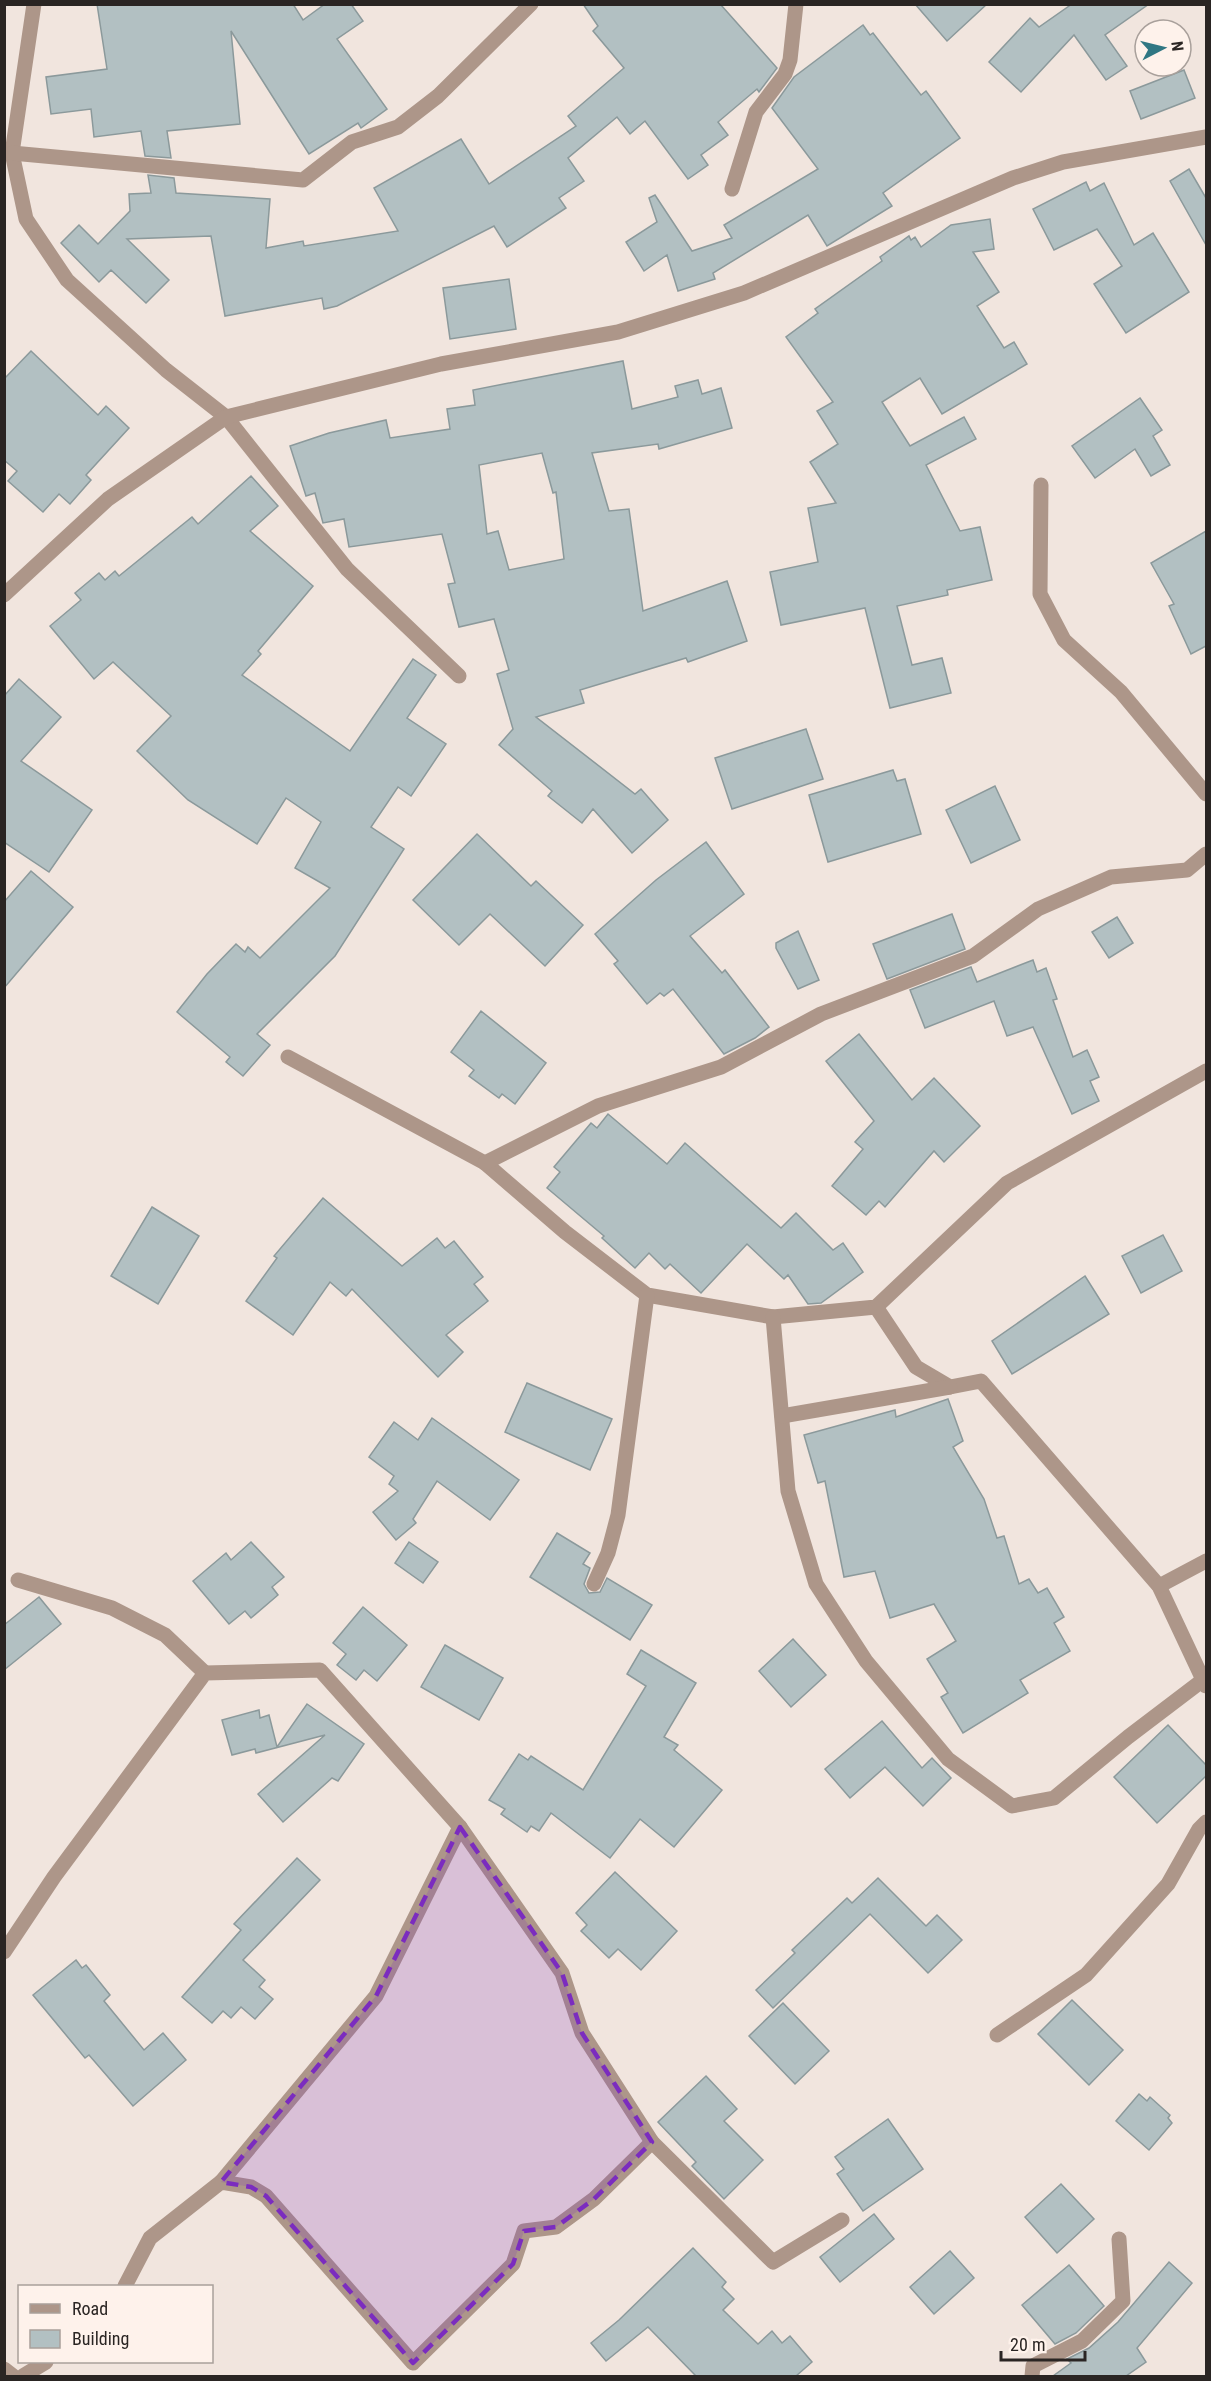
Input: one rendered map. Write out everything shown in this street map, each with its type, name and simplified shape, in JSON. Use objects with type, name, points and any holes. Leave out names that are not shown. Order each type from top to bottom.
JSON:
[{"type":"street","points":[[34,4],[12,153],[26,219],[67,280],[166,370],[226,417],[347,568],[459,676]]},
{"type":"street","points":[[12,153],[303,180],[352,142],[398,127],[438,96],[531,4]]},
{"type":"street","points":[[732,189],[756,111],[785,74],[790,60],[796,4]]},
{"type":"street","points":[[4,595],[108,499],[226,417],[441,364],[618,332],[744,293],[1013,178],[1063,162],[1206,137]]},
{"type":"street","points":[[1041,485],[1040,594],[1064,640],[1121,692],[1206,794]]},
{"type":"street","points":[[485,1163],[598,1106],[721,1067],[821,1014],[973,956],[1038,909],[1111,878],[1187,870],[1206,854]]},
{"type":"street","points":[[288,1057],[485,1163],[565,1232],[646,1295],[773,1317],[876,1307],[1007,1183],[1206,1071]]},
{"type":"street","points":[[594,1584],[608,1553],[618,1515],[646,1295]]},
{"type":"street","points":[[876,1307],[916,1367],[950,1387]]},
{"type":"street","points":[[773,1317],[788,1491],[816,1584],[866,1661],[948,1759],[1012,1806],[1054,1798],[1128,1737],[1205,1683],[1159,1586],[981,1381],[782,1416]]},
{"type":"street","points":[[1159,1586],[1206,1562]]},
{"type":"street","points":[[18,1580],[112,1608],[165,1635],[205,1673],[320,1670],[460,1827],[562,1973],[582,2033],[652,2142],[773,2262],[842,2220]]},
{"type":"street","points":[[4,1952],[54,1877],[205,1673]]},
{"type":"street","points":[[997,2035],[1086,1975],[1168,1884],[1199,1829],[1206,1822]]},
{"type":"street","points":[[126,2285],[150,2238],[221,2182],[376,1996],[460,1827]]},
{"type":"street","points":[[221,2182],[251,2187],[266,2196],[413,2362],[513,2264],[524,2230],[556,2227],[594,2199],[652,2142]]},
{"type":"street","points":[[1032,2376],[1033,2366],[1082,2341],[1123,2301],[1119,2239]]},
{"type":"street","points":[[23,2376],[43,2363]]},
{"type":"street","points":[[4,2369],[13,2376]]},
{"type":"highlighted area","points":[[460,1827],[562,1973],[582,2033],[652,2142],[594,2199],[556,2227],[524,2231],[513,2264],[413,2363],[266,2196],[251,2187],[221,2182],[376,1996]]},
{"type":"building","points":[[97,4],[293,4],[303,20],[325,4],[351,4],[363,21],[337,39],[387,109],[361,128],[358,123],[309,154],[231,31],[240,124],[167,131],[171,158],[145,156],[141,131],[94,137],[91,109],[51,114],[46,77],[107,69]]},
{"type":"building","points":[[583,4],[721,5],[777,68],[759,92],[757,89],[718,122],[728,135],[701,155],[708,165],[688,179],[645,121],[630,134],[617,117],[568,158],[584,181],[559,198],[566,208],[507,247],[494,226],[337,306],[324,309],[322,298],[225,316],[211,236],[127,239],[169,280],[146,303],[111,270],[99,282],[61,243],[79,225],[98,244],[130,211],[129,194],[151,193],[148,175],[174,178],[176,193],[270,199],[266,248],[303,241],[304,246],[398,231],[374,188],[461,139],[489,184],[576,126],[568,116],[624,68],[593,31],[598,26]]},
{"type":"building","points":[[915,4],[987,4],[947,41]]},
{"type":"building","points":[[1072,4],[1149,4],[1105,35],[1127,66],[1106,80],[1074,35],[1021,92],[989,62],[1030,18],[1039,27]]},
{"type":"building","points":[[863,25],[870,35],[873,33],[921,95],[926,91],[960,138],[883,193],[892,206],[827,246],[808,215],[713,273],[715,279],[678,291],[667,255],[644,271],[626,242],[657,222],[649,198],[655,195],[692,251],[732,238],[724,225],[818,169],[772,108],[794,77]]},
{"type":"building","points":[[1163,78],[1187,78],[1195,98],[1141,119],[1130,91]]},
{"type":"building","points":[[1189,169],[1206,198],[1206,245],[1170,181]]},
{"type":"building","points":[[1086,182],[1090,191],[1104,183],[1134,245],[1153,233],[1189,292],[1126,333],[1094,284],[1122,266],[1097,229],[1054,250],[1033,209]]},
{"type":"building","points":[[990,219],[994,249],[973,252],[999,292],[977,306],[1004,348],[1014,342],[1027,364],[942,414],[920,378],[882,402],[910,446],[964,417],[976,439],[926,465],[960,531],[980,527],[992,580],[947,590],[948,595],[897,606],[912,665],[942,658],[951,693],[890,708],[865,608],[781,625],[770,572],[818,562],[808,508],[836,503],[810,462],[838,444],[817,411],[833,402],[786,337],[818,313],[815,309],[882,261],[880,257],[909,236],[911,240],[915,237],[921,247],[951,225]]},
{"type":"building","points":[[509,279],[516,329],[450,339],[443,288]]},
{"type":"building","points":[[31,351],[98,415],[106,406],[129,428],[86,475],[91,480],[70,504],[59,494],[43,512],[8,481],[17,471],[4,460],[4,379]]},
{"type":"building","points":[[623,361],[632,409],[678,397],[675,386],[698,380],[702,394],[721,388],[732,428],[659,449],[658,444],[592,453],[609,511],[629,509],[643,611],[727,581],[747,641],[688,662],[686,658],[580,690],[584,703],[536,717],[635,794],[641,789],[668,820],[632,853],[593,809],[582,823],[548,796],[552,791],[499,745],[513,729],[497,674],[509,670],[494,619],[459,627],[448,584],[455,583],[442,534],[349,547],[344,519],[323,523],[315,493],[306,496],[290,446],[329,433],[386,420],[390,438],[450,429],[447,409],[475,405],[473,390]],"holes":[[[542,453],[553,493],[556,492],[564,559],[509,570],[498,531],[487,534],[479,465]]]},
{"type":"building","points":[[1140,398],[1162,430],[1153,436],[1170,465],[1151,476],[1135,449],[1095,478],[1072,446]]},
{"type":"building","points":[[251,476],[278,506],[250,531],[313,586],[258,651],[261,654],[242,675],[350,751],[413,659],[436,675],[407,718],[446,744],[411,796],[398,787],[371,827],[404,849],[335,956],[257,1034],[270,1045],[243,1076],[226,1062],[230,1057],[177,1012],[207,974],[236,944],[245,952],[248,947],[260,958],[330,888],[295,868],[321,822],[286,798],[257,844],[188,800],[137,751],[171,716],[113,662],[94,679],[50,626],[81,600],[75,593],[99,573],[105,580],[115,571],[119,576],[192,517],[198,524]]},
{"type":"building","points":[[1206,531],[1206,646],[1191,654],[1169,606],[1174,604],[1151,563]]},
{"type":"building","points":[[19,679],[61,717],[21,761],[92,810],[49,872],[4,842],[4,696]]},
{"type":"building","points":[[806,729],[823,779],[732,809],[715,758]]},
{"type":"building","points":[[893,770],[897,781],[905,779],[921,834],[828,862],[809,795]]},
{"type":"building","points":[[995,786],[1020,840],[971,863],[946,810]]},
{"type":"building","points":[[477,834],[531,886],[536,881],[583,925],[545,966],[490,914],[459,945],[413,900]]},
{"type":"building","points":[[706,842],[744,894],[690,936],[722,973],[725,970],[769,1027],[755,1038],[724,1054],[673,989],[664,996],[660,993],[647,1004],[614,964],[618,961],[595,934],[656,880]]},
{"type":"building","points":[[31,871],[73,907],[4,988],[4,902]]},
{"type":"building","points":[[952,914],[965,949],[887,979],[873,944]]},
{"type":"building","points":[[1117,917],[1133,943],[1109,958],[1092,932]]},
{"type":"building","points":[[798,931],[819,980],[798,989],[776,948],[776,943]]},
{"type":"building","points":[[1033,960],[1037,972],[1046,968],[1057,999],[1053,1000],[1073,1057],[1087,1050],[1099,1077],[1090,1081],[1099,1101],[1072,1114],[1033,1027],[1007,1036],[994,1001],[925,1028],[910,990],[971,967],[977,982]]},
{"type":"building","points":[[481,1011],[546,1063],[515,1104],[502,1094],[499,1098],[469,1076],[474,1070],[451,1052]]},
{"type":"building","points":[[859,1034],[912,1100],[934,1078],[980,1126],[944,1162],[934,1151],[885,1207],[879,1201],[866,1215],[832,1186],[863,1149],[855,1142],[874,1121],[826,1061]]},
{"type":"building","points":[[608,1114],[667,1164],[685,1143],[781,1228],[796,1213],[833,1250],[843,1243],[863,1272],[821,1303],[808,1304],[788,1275],[784,1279],[747,1244],[701,1293],[670,1264],[665,1269],[649,1253],[635,1268],[602,1238],[604,1236],[547,1188],[560,1172],[554,1167],[591,1123],[597,1128]]},
{"type":"building","points":[[323,1198],[402,1266],[437,1238],[445,1248],[454,1241],[483,1277],[474,1284],[488,1301],[446,1335],[463,1352],[438,1377],[352,1289],[346,1296],[330,1282],[293,1335],[246,1301],[277,1258],[274,1256]]},
{"type":"building","points":[[152,1207],[199,1236],[158,1304],[111,1276]]},
{"type":"building","points":[[1163,1235],[1182,1271],[1141,1293],[1122,1256]]},
{"type":"building","points":[[1085,1276],[1109,1314],[1012,1374],[992,1341]]},
{"type":"building","points":[[527,1383],[612,1419],[590,1470],[505,1432]]},
{"type":"building","points":[[948,1399],[963,1441],[953,1447],[984,1499],[997,1538],[1004,1536],[1019,1584],[1029,1579],[1038,1593],[1047,1588],[1064,1617],[1054,1623],[1070,1651],[1020,1680],[1028,1693],[963,1733],[941,1697],[948,1693],[927,1659],[956,1641],[934,1604],[890,1618],[875,1571],[844,1577],[825,1481],[818,1483],[804,1435],[895,1410],[896,1417]]},
{"type":"building","points":[[432,1418],[519,1480],[490,1520],[437,1481],[413,1519],[416,1523],[396,1540],[373,1512],[398,1491],[389,1484],[394,1476],[369,1457],[394,1422],[418,1440]]},
{"type":"building","points":[[557,1533],[590,1553],[583,1564],[590,1568],[584,1584],[589,1593],[600,1592],[607,1578],[652,1605],[630,1640],[530,1577]]},
{"type":"building","points":[[251,1542],[284,1577],[272,1587],[278,1595],[251,1618],[245,1611],[229,1624],[193,1581],[226,1553],[231,1560]]},
{"type":"building","points":[[409,1542],[438,1562],[423,1583],[395,1563]]},
{"type":"building","points":[[39,1597],[61,1624],[4,1670],[4,1625]]},
{"type":"building","points":[[363,1607],[407,1645],[377,1681],[364,1670],[356,1680],[337,1665],[346,1654],[333,1643]]},
{"type":"building","points":[[793,1639],[826,1675],[791,1707],[759,1671]]},
{"type":"building","points":[[445,1645],[503,1678],[479,1720],[421,1687]]},
{"type":"building","points":[[641,1650],[696,1683],[664,1737],[678,1745],[674,1750],[722,1790],[674,1847],[640,1819],[610,1858],[551,1813],[539,1831],[531,1826],[527,1832],[501,1814],[505,1809],[489,1800],[519,1754],[528,1760],[531,1756],[583,1790],[646,1686],[627,1674]]},
{"type":"building","points":[[307,1704],[364,1744],[338,1781],[332,1778],[283,1822],[258,1794],[325,1735],[256,1753],[255,1749],[232,1755],[222,1720],[259,1710],[260,1718],[269,1715],[277,1747]]},
{"type":"building","points":[[882,1721],[922,1768],[932,1758],[951,1778],[923,1806],[885,1767],[850,1798],[825,1769]]},
{"type":"building","points":[[1168,1725],[1206,1765],[1206,1776],[1157,1823],[1114,1777]]},
{"type":"building","points":[[297,1858],[320,1880],[243,1960],[265,1980],[259,1987],[273,1999],[255,2019],[241,2007],[231,2018],[223,2011],[212,2023],[182,1997],[241,1930],[234,1924]]},
{"type":"building","points":[[615,1872],[677,1931],[641,1970],[618,1949],[609,1958],[581,1931],[587,1925],[576,1913]]},
{"type":"building","points":[[878,1878],[926,1926],[937,1915],[962,1940],[928,1973],[870,1914],[773,2008],[756,1990],[795,1953],[792,1950],[847,1898],[852,1903]]},
{"type":"building","points":[[76,1960],[82,1968],[86,1965],[110,1995],[104,2001],[144,2050],[163,2033],[186,2060],[133,2106],[89,2055],[85,2058],[33,1995]]},
{"type":"building","points":[[1072,2000],[1123,2050],[1089,2085],[1038,2034]]},
{"type":"building","points":[[783,2003],[829,2051],[795,2084],[749,2036]]},
{"type":"building","points":[[706,2076],[737,2109],[724,2121],[763,2160],[724,2199],[692,2166],[696,2162],[658,2122]]},
{"type":"building","points":[[1139,2094],[1147,2101],[1150,2097],[1170,2115],[1168,2118],[1172,2123],[1149,2150],[1116,2121]]},
{"type":"building","points":[[888,2119],[923,2169],[863,2211],[837,2174],[844,2169],[835,2157]]},
{"type":"building","points":[[1061,2184],[1094,2219],[1057,2253],[1025,2217]]},
{"type":"building","points":[[874,2214],[894,2239],[840,2282],[820,2257]]},
{"type":"building","points":[[693,2248],[726,2282],[722,2287],[734,2299],[723,2310],[758,2344],[772,2331],[782,2343],[790,2336],[812,2362],[796,2376],[696,2376],[648,2327],[606,2361],[591,2343],[619,2320]]},
{"type":"building","points":[[950,2251],[974,2278],[934,2314],[910,2287]]},
{"type":"building","points":[[1169,2262],[1192,2283],[1137,2348],[1146,2362],[1126,2376],[1053,2376],[1071,2363],[1067,2359],[1089,2348],[1118,2322]]},
{"type":"building","points":[[1069,2265],[1104,2306],[1076,2333],[1055,2344],[1022,2305]]}]
